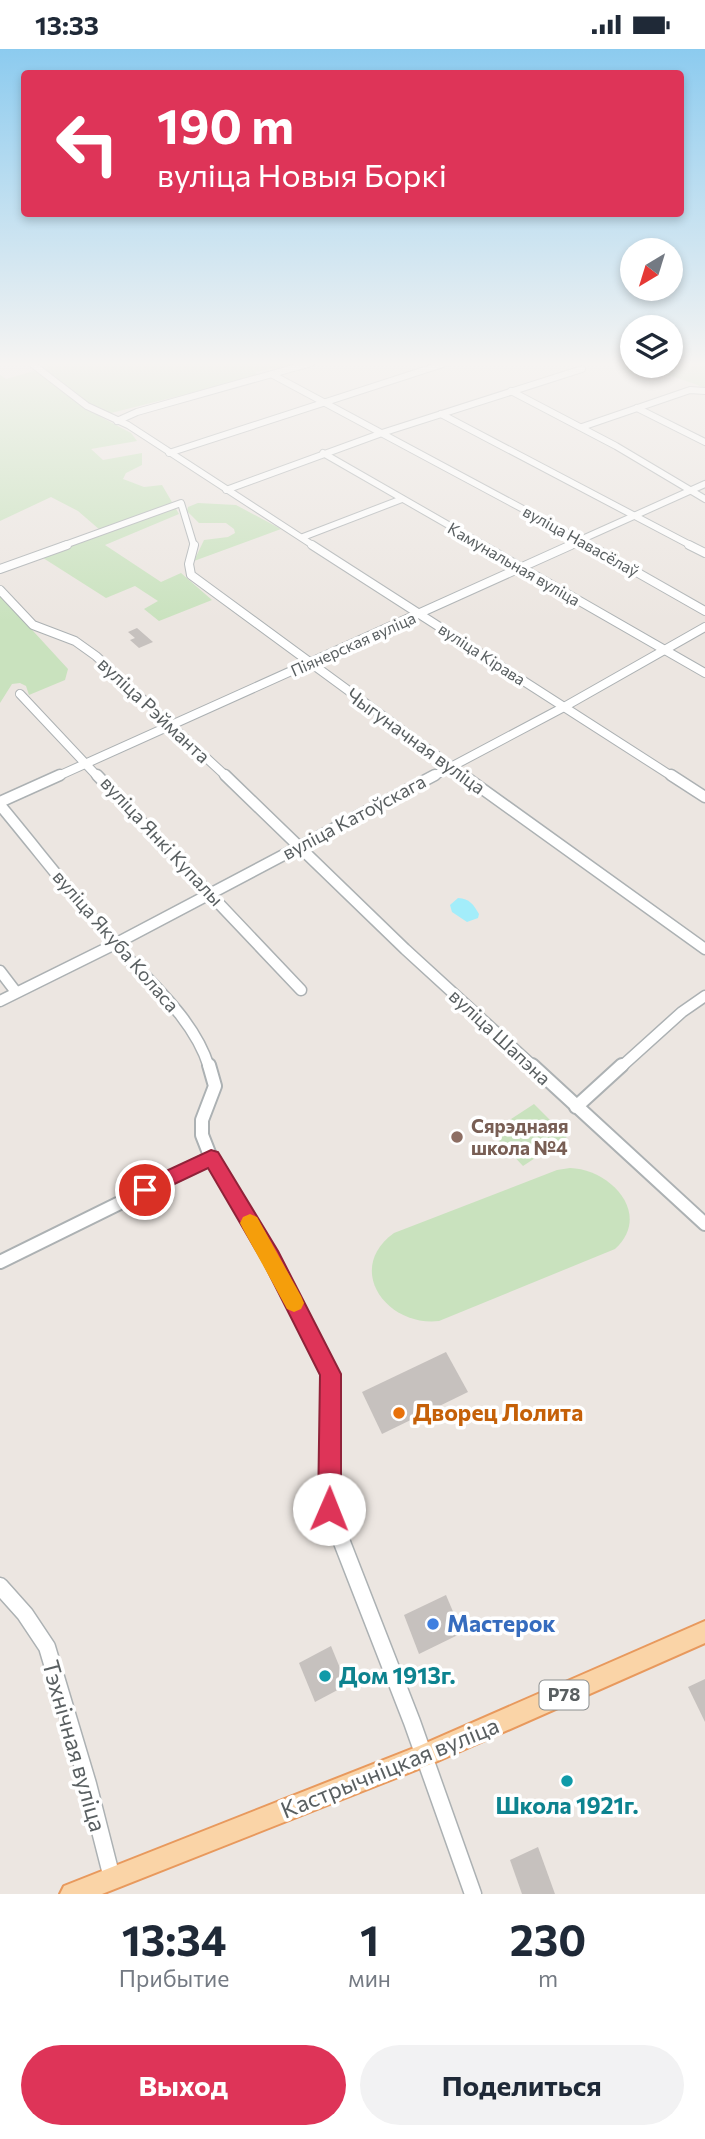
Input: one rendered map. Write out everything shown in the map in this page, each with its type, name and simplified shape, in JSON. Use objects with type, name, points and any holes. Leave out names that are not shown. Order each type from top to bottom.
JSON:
[{"type":"main road","name":"Кастрычніцкая вуліца","points":[[72,1894],[423,1756],[705,1632]]},
{"type":"street","name":"вуліца Кірава","points":[[164,449],[705,797]]},
{"type":"street","points":[[169,453],[181,449]]},
{"type":"street","points":[[226,490],[335,449]]},
{"type":"street","name":"вуліца Навасёлаў","points":[[412,449],[581,540],[705,611]]},
{"type":"street","points":[[507,449],[705,553]]},
{"type":"street","points":[[619,449],[705,499]]},
{"type":"street","name":"Камунальная вуліца","points":[[323,453],[705,673]]},
{"type":"street","name":"Піянерская вуліца","points":[[0,803],[705,484]]},
{"type":"street","points":[[303,537],[402,499]]},
{"type":"street","name":"Чыгуначная вуліца","points":[[0,569],[181,503],[194,549],[188,559],[191,575],[309,664],[705,949]]},
{"type":"street","name":"вуліца Рэйманта","points":[[0,590],[33,625],[75,641],[96,656],[271,817],[298,847]]},
{"type":"street","name":"вуліца Катоўскага","points":[[0,1001],[115,944],[564,707],[705,627]]},
{"type":"street","name":"вуліца Янкі Купалы","points":[[20,694],[211,892],[301,991]]},
{"type":"street","name":"вуліца Якуба Коласа","points":[[0,803],[115,944],[184,1020],[205,1054],[215,1086],[202,1120],[202,1135],[211,1158]]},
{"type":"street","name":"вуліца Шапэна","points":[[298,847],[705,1224]]},
{"type":"street","points":[[0,971],[16,992]]},
{"type":"street","points":[[576,1107],[682,1012],[705,996]]},
{"type":"street","points":[[0,1262],[211,1158],[271,1258],[331,1374],[329,1509],[473,1894]]},
{"type":"street","name":"Тэхнічная вуліца","points":[[0,1587],[24,1614],[47,1647],[88,1784],[112,1878]]},
{"type":"green space","points":[[0,449],[91,449],[103,460],[142,453],[142,465],[126,473],[123,479],[144,487],[162,485],[179,514],[105,545],[161,582],[181,573],[212,600],[159,621],[144,609],[158,601],[135,586],[106,598],[40,556],[100,530],[78,511],[51,497],[0,521]]},
{"type":"green space","points":[[198,503],[236,505],[281,529],[194,561],[204,540],[228,537],[235,533],[226,523],[199,523],[187,511],[188,507]]},
{"type":"green space","points":[[0,595],[68,669],[65,680],[29,695],[26,686],[20,683],[12,684],[0,703]]},
{"type":"green space","points":[[534,1104],[567,1137],[523,1166],[491,1132]]},
{"type":"green space","points":[[570,1168],[599,1176],[622,1196],[628,1208],[630,1222],[626,1236],[615,1249],[439,1321],[420,1320],[403,1315],[378,1293],[373,1278],[373,1263],[379,1247],[394,1233],[557,1170]]},
{"type":"water","points":[[458,898],[471,903],[479,914],[478,918],[467,922],[452,912],[450,905]]},
{"type":"building","points":[[137,628],[153,642],[139,648],[130,640],[135,638],[128,632]]},
{"type":"building","name":"Дворец Лолита","points":[[446,1352],[468,1392],[382,1434],[362,1392]]},
{"type":"building","name":"Мастерок","points":[[446,1595],[462,1633],[419,1654],[404,1615]]},
{"type":"building","points":[[331,1646],[347,1685],[315,1702],[299,1663]]},
{"type":"building","points":[[705,1679],[705,1722],[688,1687]]},
{"type":"building","points":[[538,1847],[555,1894],[522,1894],[510,1860]]},
{"type":"slow traffic","points":[[250,1223],[294,1303]]},
{"type":"place","name":"Сярэднаяя школа №4","points":[[457,1137]]},
{"type":"place","name":"Дворец Лолита","points":[[399,1413]]},
{"type":"place","name":"Мастерок","points":[[433,1624]]},
{"type":"place","name":"Дом 1913г.","points":[[325,1676]]},
{"type":"place","name":"Школа 1921г.","points":[[567,1781]]},
{"type":"route","points":[[145,1190],[211,1158],[271,1258],[331,1374],[329,1509]]}]
